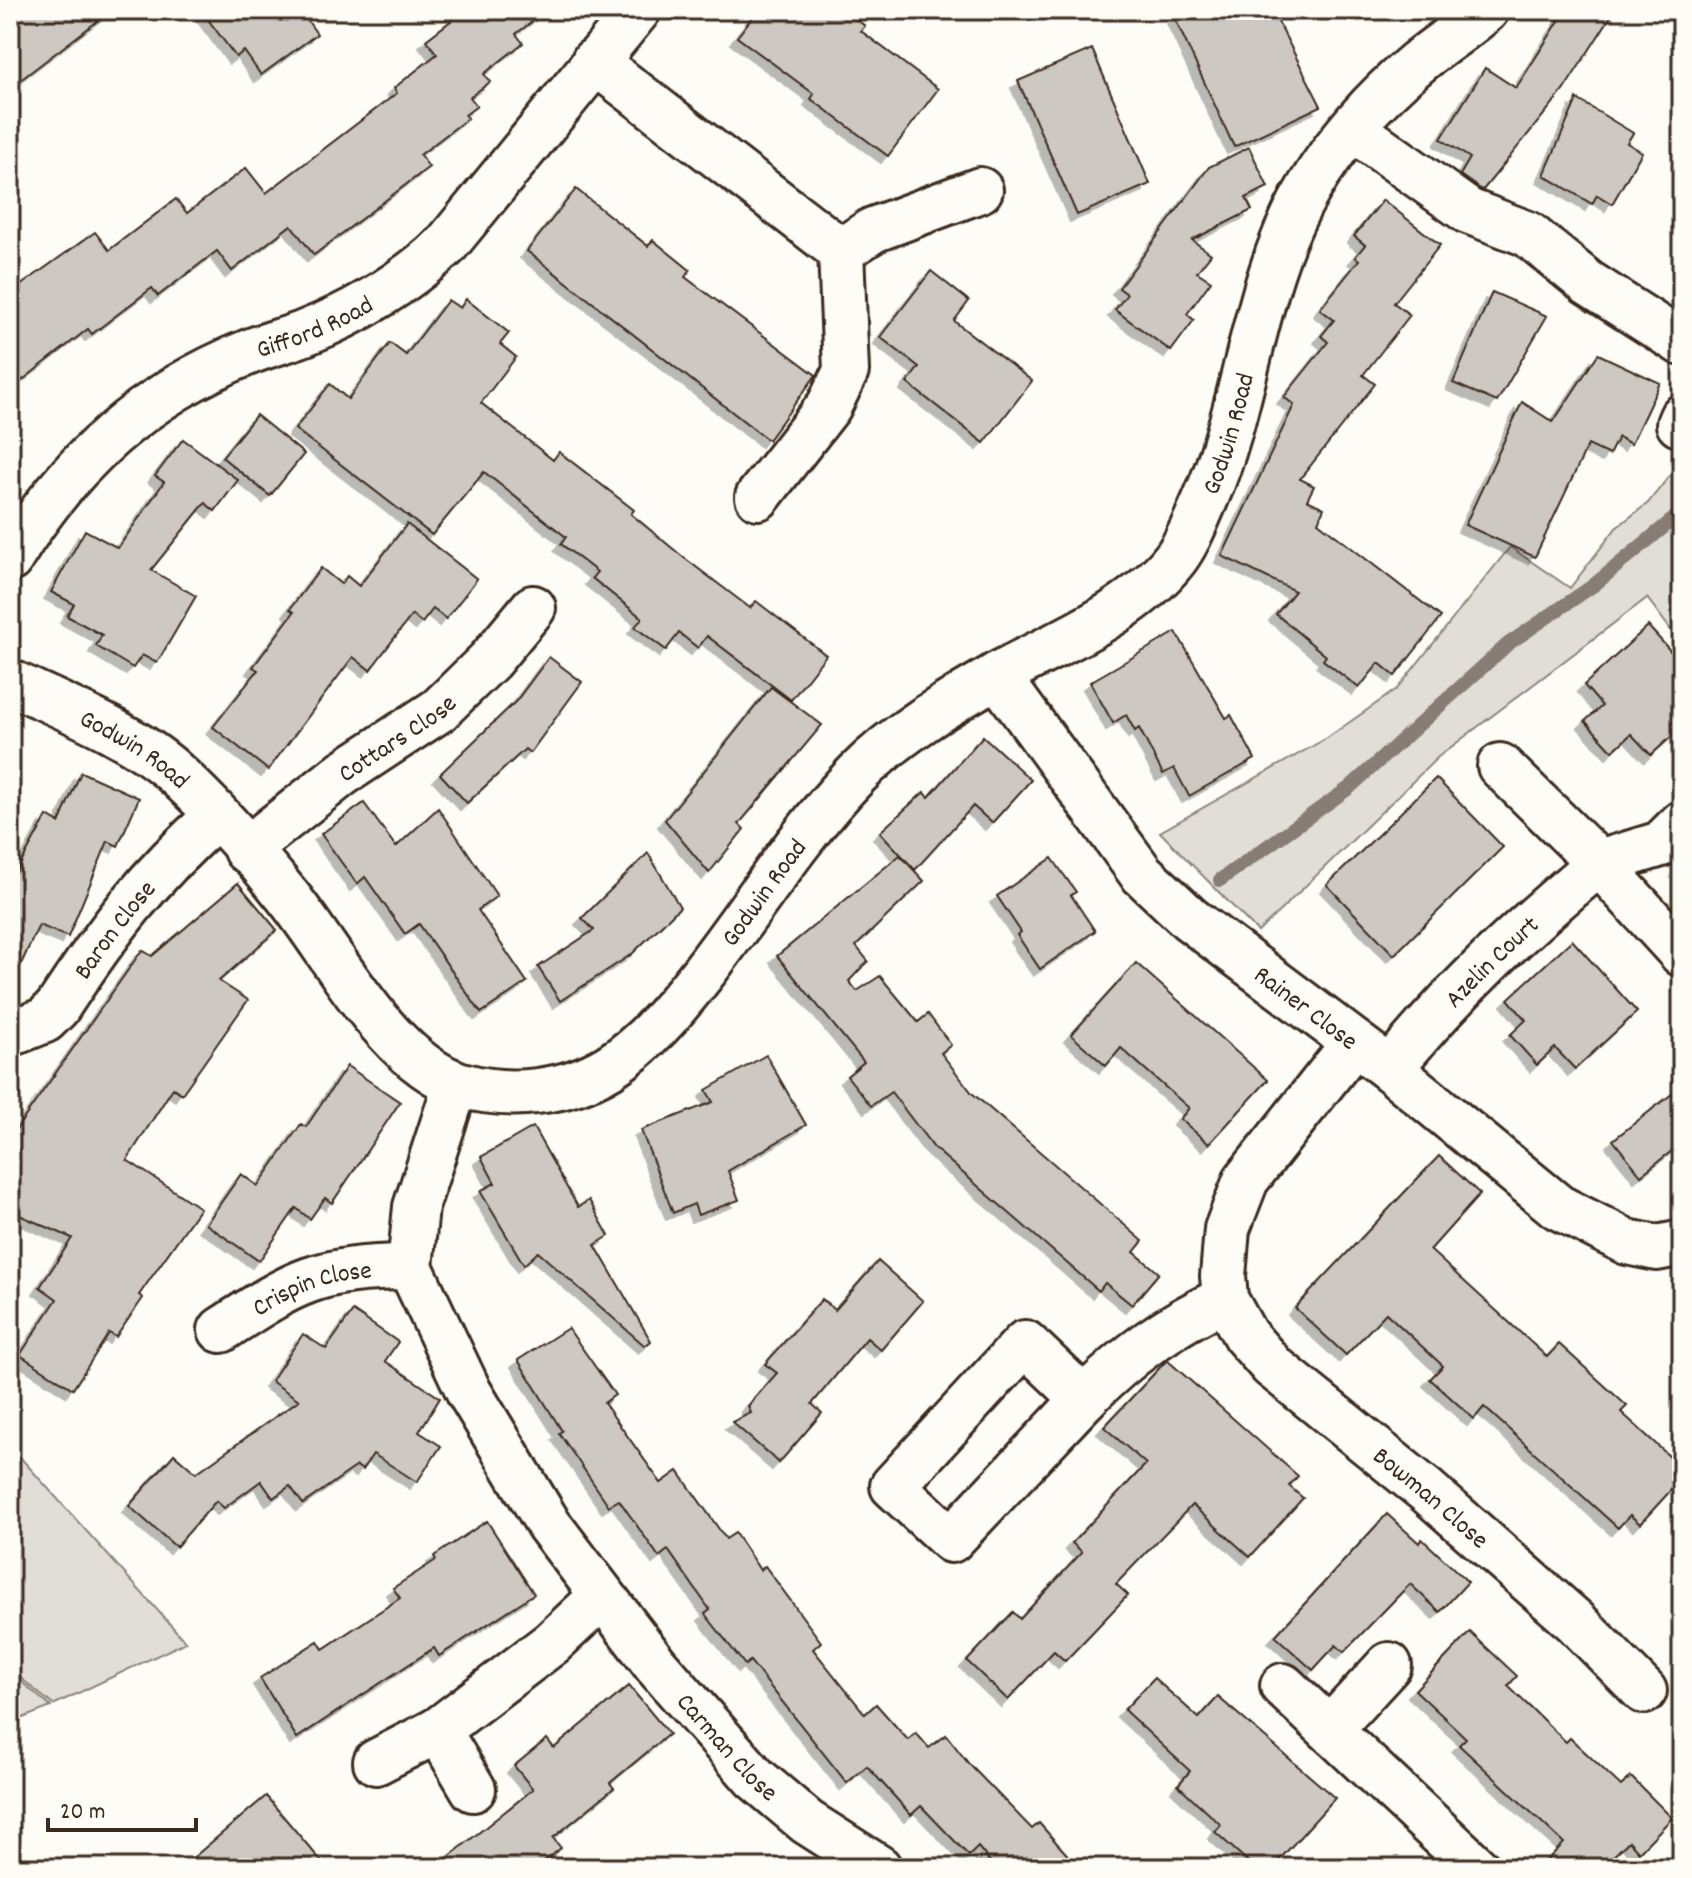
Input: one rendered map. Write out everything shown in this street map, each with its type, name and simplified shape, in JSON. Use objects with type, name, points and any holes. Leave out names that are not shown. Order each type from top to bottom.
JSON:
[{"type":"street","name":"Gifford Road","points":[[10,559],[57,488],[97,445],[148,407],[200,374],[249,351],[350,314],[420,268],[445,246],[638,10]]},
{"type":"street","name":"Godwin Road","points":[[10,682],[71,711],[170,768],[287,895],[359,996],[407,1052],[429,1071],[456,1084],[490,1092],[517,1093],[580,1083],[615,1064],[681,1000],[858,773],[925,720],[997,675],[1099,621],[1174,560],[1216,476],[1288,233],[1307,190],[1352,128],[1418,62],[1486,10]]},
{"type":"street","points":[[594,61],[841,251]]},
{"type":"street","points":[[1352,128],[1468,211],[1528,234],[1588,283],[1682,343]]},
{"type":"street","points":[[841,251],[873,230],[980,190]]},
{"type":"street","points":[[758,497],[829,406],[846,371],[841,251]]},
{"type":"street","name":"Cottars Close","points":[[246,850],[343,773],[439,710],[490,660],[533,608]]},
{"type":"street","name":"Rainer Close","points":[[997,675],[1141,873],[1163,896],[1390,1069],[1507,1167],[1584,1223],[1644,1246],[1674,1247],[1682,1243]]},
{"type":"street","points":[[1500,766],[1599,863],[1682,954]]},
{"type":"street","name":"Baron Close","points":[[10,1034],[45,1020],[57,1008],[134,898],[168,858],[217,816]]},
{"type":"street","name":"Azelin Court","points":[[1390,1069],[1441,1006],[1490,958],[1599,863],[1661,844],[1682,823]]},
{"type":"street","name":"Bowman Close","points":[[1354,1043],[1246,1180],[1227,1229],[1223,1276],[1225,1299],[1245,1335],[1272,1366],[1427,1491],[1576,1622],[1644,1691]]},
{"type":"street","name":"Crispin Close","points":[[456,1084],[416,1207],[410,1267],[469,1392]]},
{"type":"street","name":"Crispin Close","points":[[221,1330],[302,1279],[368,1267],[410,1267]]},
{"type":"street","points":[[1084,1399],[1127,1357],[1176,1322],[1225,1299]]},
{"type":"street","name":"Carman Close","points":[[469,1392],[549,1525],[655,1664],[755,1778],[807,1822],[879,1868]]},
{"type":"street","points":[[376,1762],[438,1730],[552,1643],[602,1596]]},
{"type":"street","points":[[1331,1728],[1389,1665]]},
{"type":"street","points":[[1283,1686],[1477,1868]]},
{"type":"street","points":[[438,1730],[473,1789]]},
{"type":"shaded area","points":[[1682,460],[1682,645],[1647,598],[1438,757],[1258,932],[1160,832],[1327,738],[1397,689],[1510,547],[1570,588],[1616,528],[1648,503]]},
{"type":"shaded area","points":[[10,1446],[186,1642],[53,1705],[10,1669]]},
{"type":"shaded area","points":[[10,1672],[51,1707],[10,1723]]},
{"type":"building","points":[[10,10],[112,10],[10,88]]},
{"type":"building","points":[[201,10],[300,10],[317,34],[261,75],[244,51],[236,57]]},
{"type":"building","points":[[465,10],[547,10],[516,34],[523,43],[484,74],[490,82],[470,97],[477,106],[465,115],[468,118],[420,155],[429,167],[314,255],[291,225],[232,271],[217,251],[158,296],[152,288],[92,334],[88,329],[10,390],[10,293],[95,232],[109,250],[176,199],[187,213],[246,168],[266,193],[397,93],[394,88],[437,54],[426,40]]},
{"type":"building","points":[[758,10],[844,10],[865,26],[861,31],[938,89],[888,156],[811,99],[814,94],[737,37]]},
{"type":"building","points":[[1171,10],[1272,10],[1321,106],[1234,147]]},
{"type":"building","points":[[1566,10],[1615,10],[1563,91],[1483,190],[1480,189],[1460,175],[1470,158],[1441,139],[1485,68],[1516,88]]},
{"type":"building","points":[[1092,49],[1150,184],[1077,215],[1018,81]]},
{"type":"building","points":[[1577,99],[1633,133],[1627,143],[1642,152],[1612,204],[1597,195],[1592,204],[1544,175]]},
{"type":"building","points":[[1249,147],[1268,187],[1246,198],[1252,210],[1192,240],[1211,254],[1197,272],[1211,281],[1187,314],[1194,320],[1171,351],[1115,310],[1127,294],[1119,288],[1209,167]]},
{"type":"building","points":[[576,189],[648,246],[653,240],[690,270],[685,277],[816,375],[768,440],[527,251]]},
{"type":"building","points":[[1383,200],[1440,245],[1394,303],[1410,315],[1363,375],[1375,384],[1300,479],[1314,486],[1307,500],[1324,508],[1318,522],[1441,617],[1395,676],[1379,663],[1359,688],[1323,660],[1326,656],[1276,614],[1295,591],[1222,556],[1294,405],[1284,397],[1328,342],[1321,336],[1334,320],[1320,309],[1359,260],[1355,257],[1365,245],[1354,236]]},
{"type":"building","points":[[931,271],[969,301],[954,321],[1032,381],[984,443],[907,383],[919,367],[880,337]]},
{"type":"building","points":[[1492,292],[1547,316],[1497,402],[1453,383]]},
{"type":"building","points":[[466,299],[509,333],[500,344],[516,357],[481,403],[553,460],[559,452],[634,510],[631,514],[683,557],[750,608],[756,601],[826,655],[791,700],[707,636],[698,648],[679,633],[666,650],[635,627],[642,618],[592,578],[597,572],[561,544],[566,537],[484,472],[432,535],[295,429],[330,384],[348,399],[390,343],[406,355],[448,300],[460,308]]},
{"type":"building","points":[[1598,354],[1660,383],[1631,444],[1618,437],[1609,455],[1588,445],[1535,557],[1465,525],[1522,402],[1553,422]]},
{"type":"building","points":[[256,415],[304,454],[270,496],[222,457]]},
{"type":"building","points":[[183,439],[238,480],[215,511],[205,503],[151,570],[196,596],[157,663],[142,655],[133,668],[96,646],[102,635],[67,616],[74,604],[51,592],[85,530],[118,548],[164,482],[155,476]]},
{"type":"building","points":[[407,524],[477,579],[446,619],[433,609],[422,623],[412,615],[370,670],[353,657],[268,770],[213,727],[258,670],[253,667],[294,612],[290,609],[321,568],[341,584],[347,576],[359,586]]},
{"type":"building","points":[[1648,626],[1682,664],[1682,727],[1651,755],[1631,734],[1613,751],[1585,721],[1602,706],[1584,685]]},
{"type":"building","points":[[1176,632],[1226,718],[1231,715],[1255,759],[1189,796],[1174,768],[1163,774],[1139,728],[1135,731],[1126,715],[1113,723],[1090,682]]},
{"type":"building","points":[[549,657],[582,682],[530,753],[525,749],[467,803],[440,774],[516,701]]},
{"type":"building","points":[[771,687],[822,725],[739,824],[744,829],[709,873],[665,820]]},
{"type":"building","points":[[983,736],[1031,780],[992,823],[973,806],[915,870],[880,832],[924,792],[929,797]]},
{"type":"building","points":[[81,772],[139,798],[118,846],[108,841],[68,937],[39,925],[10,988],[10,883],[47,816],[59,823]]},
{"type":"building","points":[[1436,778],[1503,847],[1394,955],[1327,885]]},
{"type":"building","points":[[364,803],[396,847],[438,808],[497,896],[478,910],[527,982],[481,1013],[419,924],[405,934],[365,877],[357,884],[321,834]]},
{"type":"building","points":[[648,853],[680,907],[632,954],[560,1001],[538,967],[594,930],[582,918]]},
{"type":"building","points":[[900,855],[924,881],[856,946],[868,961],[849,981],[857,991],[880,976],[918,1022],[928,1014],[951,1045],[941,1053],[972,1093],[1143,1241],[1134,1252],[1159,1273],[1132,1305],[1105,1283],[1099,1291],[934,1148],[891,1092],[871,1106],[847,1076],[864,1062],[777,956]]},
{"type":"building","points":[[1052,858],[1076,892],[1071,895],[1095,931],[1040,969],[1017,935],[1021,932],[997,896]]},
{"type":"building","points":[[238,883],[277,930],[219,981],[248,1000],[182,1094],[173,1088],[127,1160],[200,1208],[139,1295],[143,1298],[116,1337],[109,1333],[73,1389],[20,1355],[57,1299],[40,1287],[72,1238],[10,1211],[10,1138],[142,950],[152,956]]},
{"type":"building","points":[[1572,940],[1637,1012],[1575,1069],[1555,1048],[1537,1065],[1510,1035],[1526,1020],[1508,999]]},
{"type":"building","points":[[1136,963],[1268,1080],[1209,1144],[1180,1119],[1189,1108],[1121,1048],[1106,1066],[1071,1035]]},
{"type":"building","points":[[766,1055],[806,1125],[728,1171],[739,1200],[698,1215],[694,1204],[673,1213],[641,1130],[713,1102],[706,1090]]},
{"type":"building","points":[[347,1066],[400,1102],[332,1203],[325,1198],[310,1219],[296,1208],[259,1261],[206,1224],[241,1174],[258,1186],[301,1124],[306,1127]]},
{"type":"building","points":[[1682,1086],[1682,1143],[1641,1175],[1613,1140]]},
{"type":"building","points":[[533,1127],[578,1207],[589,1200],[609,1236],[595,1245],[651,1341],[645,1346],[538,1252],[524,1265],[480,1191],[495,1183],[481,1157]]},
{"type":"building","points":[[1439,1156],[1480,1194],[1430,1250],[1547,1357],[1559,1344],[1627,1406],[1621,1412],[1682,1468],[1682,1478],[1640,1524],[1630,1515],[1618,1528],[1484,1407],[1474,1419],[1430,1379],[1443,1366],[1386,1313],[1346,1355],[1295,1308]]},
{"type":"building","points":[[878,1261],[923,1301],[881,1350],[867,1338],[812,1404],[822,1413],[779,1463],[732,1422],[751,1413],[748,1406],[777,1373],[765,1364],[822,1299],[835,1310]]},
{"type":"building","points":[[353,1311],[398,1342],[385,1361],[440,1398],[419,1432],[441,1446],[417,1482],[373,1454],[362,1470],[357,1466],[303,1504],[290,1486],[273,1498],[261,1481],[224,1508],[216,1501],[176,1547],[129,1506],[174,1454],[196,1473],[299,1400],[271,1381],[303,1334],[326,1349]]},
{"type":"building","points":[[568,1328],[615,1395],[604,1403],[661,1483],[678,1471],[726,1539],[735,1533],[760,1570],[765,1566],[821,1642],[813,1649],[865,1714],[876,1704],[908,1740],[916,1733],[929,1748],[946,1735],[969,1764],[1032,1829],[1039,1823],[1079,1868],[987,1868],[992,1864],[978,1847],[969,1856],[921,1806],[911,1815],[867,1766],[847,1783],[750,1661],[745,1665],[705,1614],[710,1610],[668,1550],[659,1557],[619,1500],[609,1506],[559,1433],[562,1431],[518,1360]]},
{"type":"building","points":[[1167,1360],[1298,1476],[1289,1486],[1303,1498],[1250,1557],[1192,1505],[1116,1584],[1128,1595],[1065,1661],[1054,1651],[1008,1700],[967,1661],[1013,1612],[1020,1619],[1082,1552],[1072,1543],[1146,1464],[1104,1427]]},
{"type":"building","points":[[1387,1514],[1419,1543],[1422,1539],[1468,1582],[1440,1612],[1410,1584],[1344,1652],[1336,1645],[1313,1670],[1275,1636]]},
{"type":"building","points":[[487,1521],[534,1594],[439,1656],[434,1648],[297,1738],[260,1678],[318,1641],[323,1649],[400,1598],[393,1588]]},
{"type":"building","points":[[1470,1632],[1517,1676],[1508,1686],[1566,1742],[1570,1738],[1621,1786],[1631,1777],[1672,1818],[1639,1852],[1629,1841],[1601,1868],[1539,1868],[1564,1843],[1459,1745],[1466,1738],[1415,1690]]},
{"type":"building","points":[[1154,1678],[1199,1718],[1218,1697],[1335,1798],[1272,1868],[1255,1868],[1215,1832],[1221,1825],[1178,1785],[1190,1771],[1124,1710]]},
{"type":"building","points":[[629,1686],[669,1734],[610,1783],[614,1788],[553,1838],[561,1848],[536,1868],[435,1868],[533,1789],[514,1766],[547,1739],[554,1748]]},
{"type":"building","points":[[266,1796],[327,1868],[181,1868]]},
{"type":"waterway","points":[[1220,880],[1349,788],[1508,644],[1594,585],[1682,512]]}]
